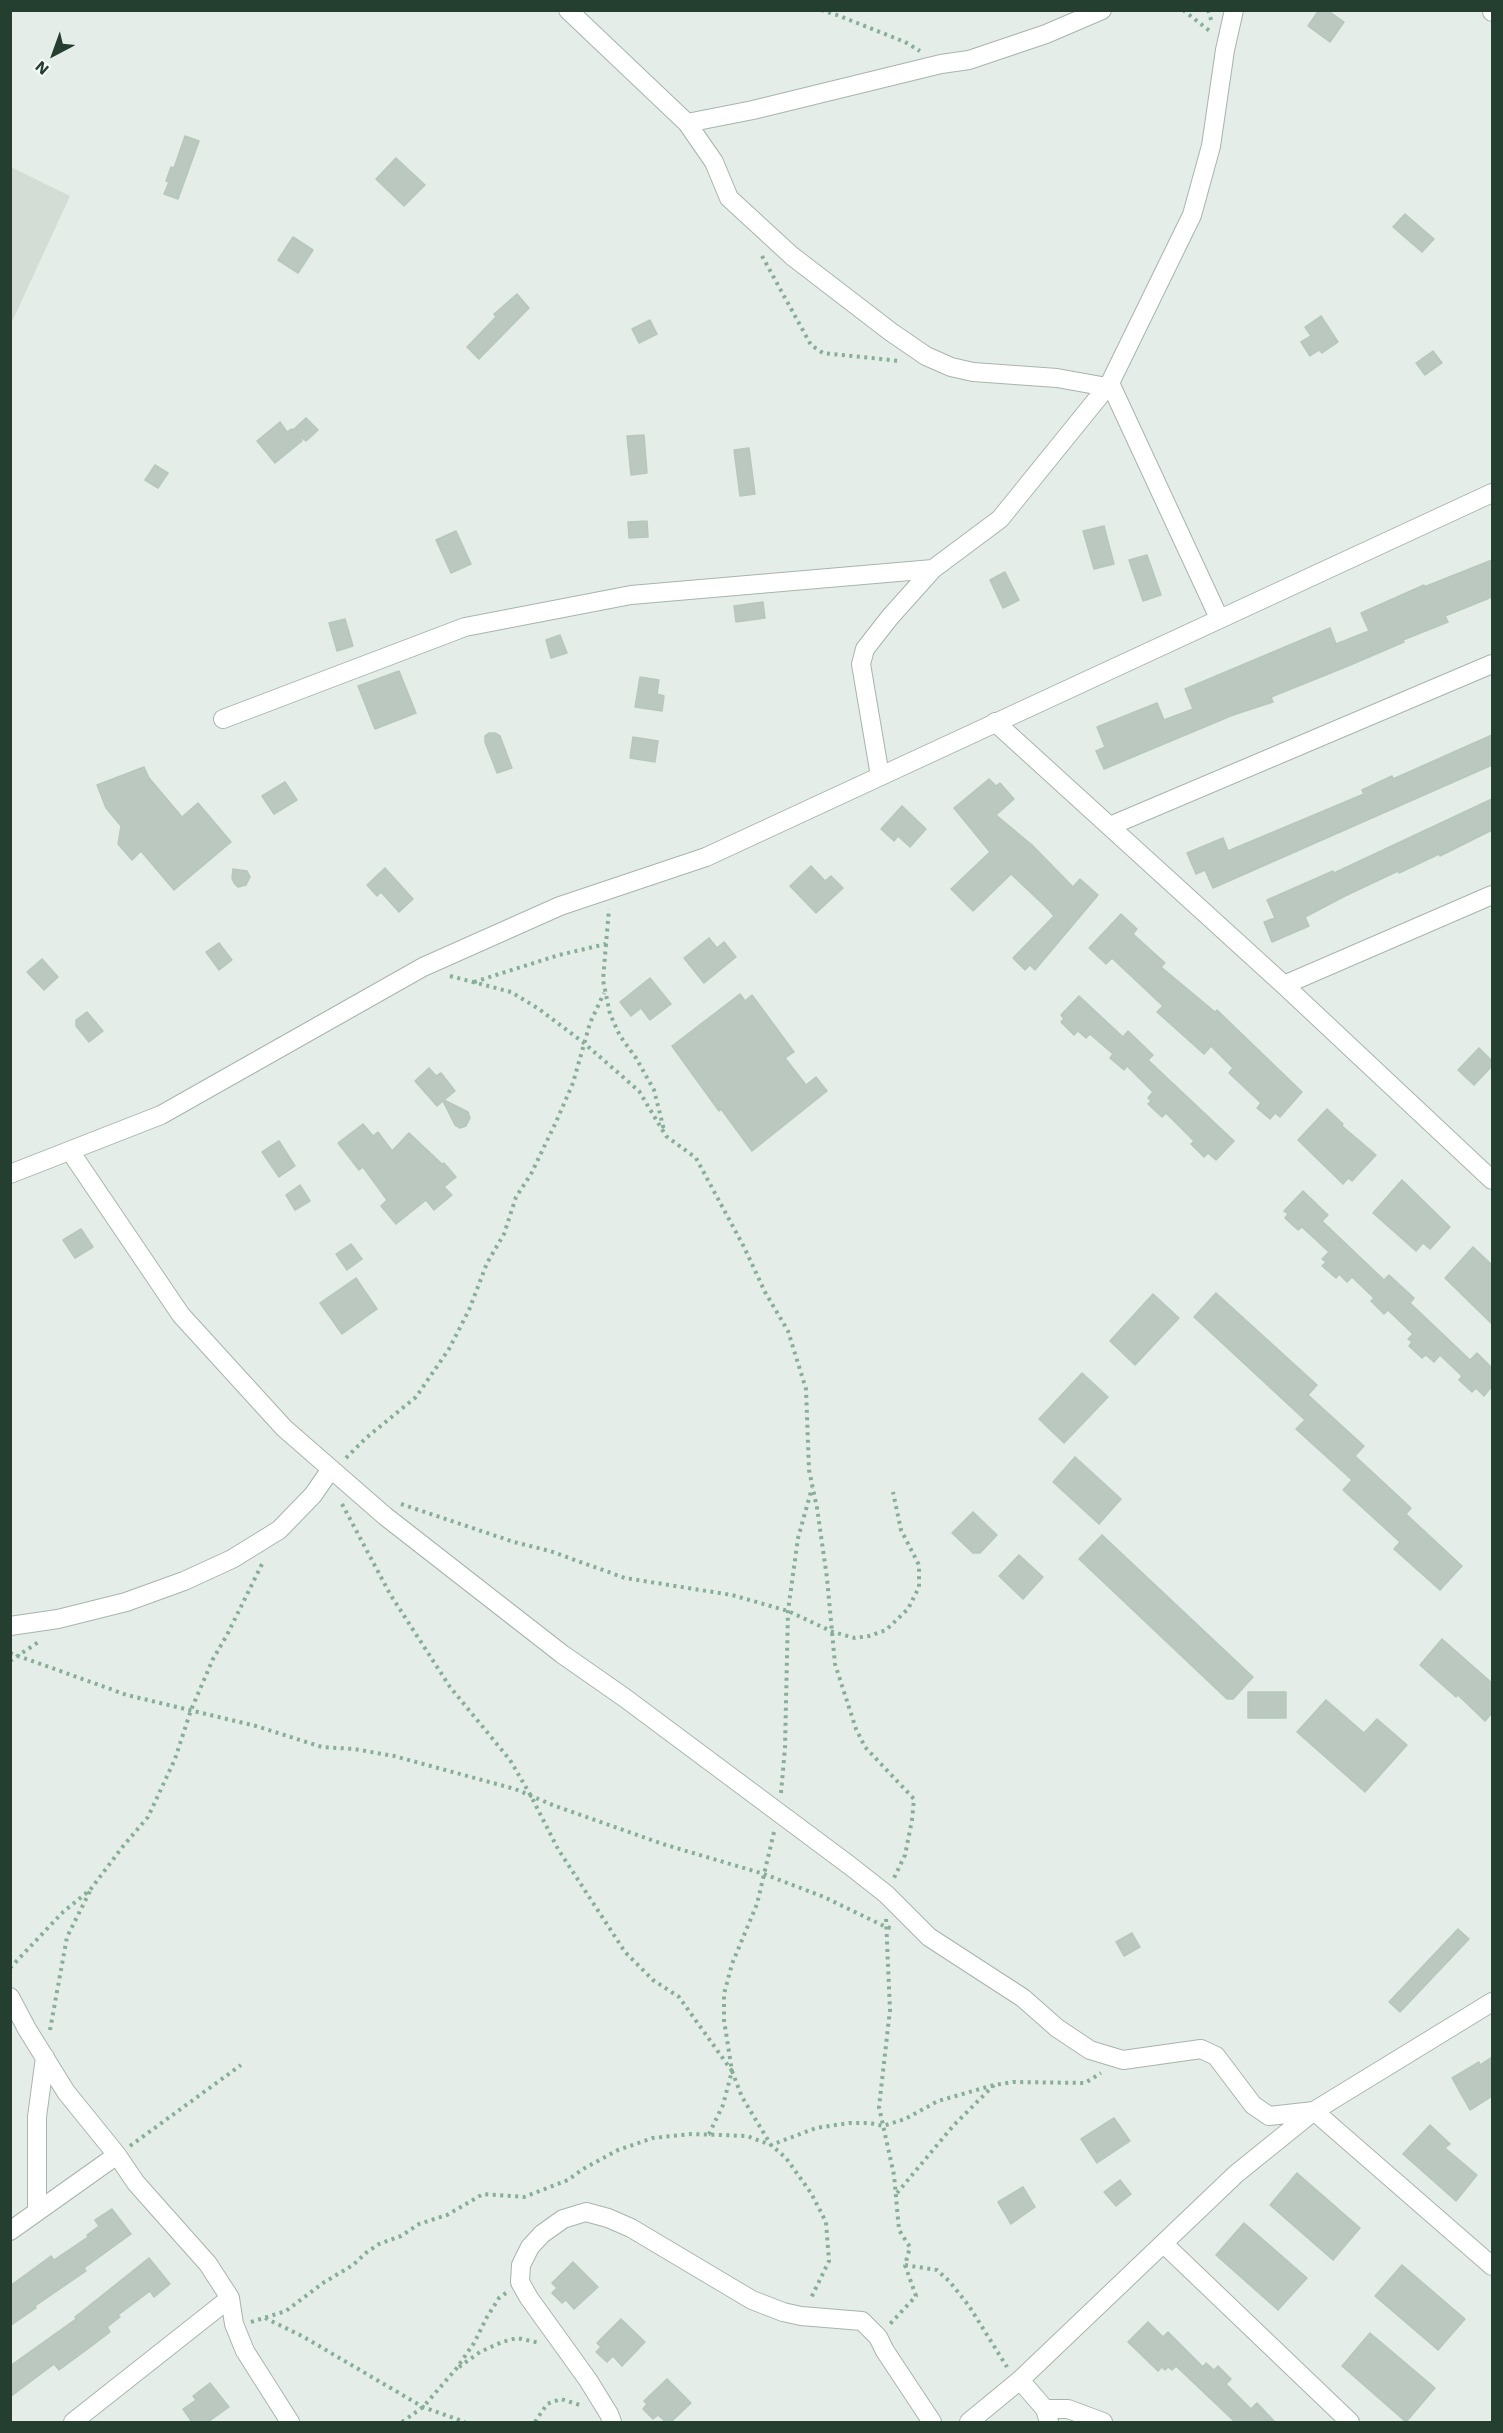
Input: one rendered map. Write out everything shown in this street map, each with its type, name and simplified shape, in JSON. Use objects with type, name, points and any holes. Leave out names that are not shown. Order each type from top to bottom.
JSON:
[{"type":"street","points":[[568,10],[687,123],[714,162],[729,198],[792,256],[891,332],[926,356],[951,367],[973,372],[1057,378],[1108,385]]},
{"type":"street","points":[[687,123],[753,110],[941,64],[969,60],[1102,10]]},
{"type":"street","points":[[880,776],[861,664],[866,649],[890,617],[933,569],[999,519],[1108,385],[1195,204],[1211,146],[1225,50],[1234,10]]},
{"type":"street","points":[[1108,385],[1219,618]]},
{"type":"street","points":[[10,1174],[161,1114],[423,967],[560,906],[706,857],[1492,493]]},
{"type":"street","points":[[223,719],[465,627],[631,595],[933,569]]},
{"type":"street","points":[[1110,826],[1492,664]]},
{"type":"street","points":[[995,722],[1284,985],[1492,1180]]},
{"type":"street","points":[[1284,985],[1492,895]]},
{"type":"street","points":[[70,1151],[181,1315],[284,1428],[385,1516],[562,1654],[625,1698],[886,1894],[929,1937],[1023,1998],[1056,2028],[1090,2050],[1123,2060],[1201,2049],[1216,2056],[1253,2105],[1269,2116],[1314,2111],[1491,2263]]},
{"type":"street","points":[[10,1626],[58,1619],[126,1602],[184,1581],[232,1559],[279,1530],[313,1495],[331,1469]]},
{"type":"street","points":[[10,1996],[66,2092],[117,2155],[136,2183],[208,2264],[230,2298],[234,2324],[246,2351],[290,2422]]},
{"type":"street","points":[[969,2422],[1020,2380],[1165,2245],[1236,2174],[1314,2111],[1492,2002]]},
{"type":"street","points":[[37,2212],[37,2117],[45,2057]]},
{"type":"street","points":[[10,2231],[117,2155]]},
{"type":"street","points":[[611,2418],[520,2282],[521,2265],[530,2247],[542,2234],[563,2219],[586,2212],[631,2228],[752,2300],[801,2316],[862,2321],[878,2337],[932,2422]]},
{"type":"street","points":[[1165,2245],[1350,2422]]},
{"type":"street","points":[[73,2422],[230,2298]]},
{"type":"street","points":[[1020,2380],[1047,2416],[1068,2409],[1103,2422]]},
{"type":"path","points":[[821,10],[905,42],[941,64]]},
{"type":"path","points":[[1183,10],[1216,35]]},
{"type":"path","points":[[761,254],[812,345],[823,353],[908,363]]},
{"type":"path","points":[[331,1469],[416,1397],[449,1349],[469,1310],[488,1263],[504,1234],[516,1197],[531,1174],[573,1083],[590,1023],[604,993],[610,899],[618,885]]},
{"type":"path","points":[[474,982],[559,955],[606,944]]},
{"type":"path","points":[[423,967],[511,993],[538,1009],[584,1043],[639,1091],[666,1136],[696,1158],[744,1247],[765,1292],[788,1331],[806,1389],[809,1470],[817,1508],[835,1664],[856,1729],[865,1747],[914,1799],[905,1855],[886,1894],[890,2010],[879,2107],[897,2193],[899,2230],[910,2247],[905,2265],[916,2296],[878,2337]]},
{"type":"path","points":[[604,993],[620,1036],[636,1058],[654,1090],[666,1136]]},
{"type":"path","points":[[398,1503],[514,1542],[550,1551],[625,1578],[732,1596],[788,1611],[833,1632],[855,1638],[886,1630],[908,1609],[919,1587],[919,1565],[901,1530],[893,1492]]},
{"type":"path","points":[[234,2324],[286,2311],[322,2283],[353,2265],[379,2244],[401,2236],[418,2224],[447,2215],[483,2194],[524,2197],[568,2180],[618,2150],[653,2138],[710,2133],[723,2105],[732,2071],[679,1997],[653,1980],[625,1952],[558,1849],[510,1760],[450,1687],[390,1594],[344,1512],[341,1502]]},
{"type":"path","points":[[45,2057],[67,1938],[90,1890],[117,1853],[148,1817],[176,1759],[192,1710],[213,1659],[265,1558]]},
{"type":"path","points":[[10,1653],[127,1695],[256,1726],[322,1747],[354,1749],[394,1756],[516,1789],[555,1806],[674,1847],[764,1874],[824,1897],[897,1930]]},
{"type":"path","points":[[10,1968],[33,1941],[90,1890]]},
{"type":"path","points":[[771,2145],[816,2128],[849,2123],[870,2123],[883,2126],[905,2119],[938,2102],[994,2085],[1013,2082],[1085,2083],[1123,2060]]},
{"type":"path","points":[[117,2155],[241,2065]]},
{"type":"path","points":[[897,2193],[953,2126],[994,2085]]},
{"type":"path","points":[[691,2134],[747,2136],[771,2145],[786,2157],[811,2193],[826,2222],[829,2261],[801,2316]]},
{"type":"path","points":[[905,2265],[937,2270],[950,2282],[969,2306],[1002,2362],[1020,2380]]},
{"type":"path","points":[[402,2422],[423,2407],[456,2369],[500,2298],[520,2282]]},
{"type":"path","points":[[265,2318],[302,2336],[423,2407],[465,2422]]},
{"type":"path","points":[[456,2369],[480,2352],[517,2337],[567,2350]]},
{"type":"path","points":[[535,2422],[547,2404],[561,2399],[611,2418]]},
{"type":"shaded area","points":[[11,167],[70,196],[11,324]]},
{"type":"building","points":[[1319,10],[1327,10],[1344,22],[1330,42],[1308,26]]},
{"type":"building","points":[[185,136],[199,141],[178,199],[164,194],[169,182],[166,181],[171,167],[174,168]]},
{"type":"building","points":[[396,158],[425,185],[404,206],[376,179]]},
{"type":"building","points":[[1405,214],[1434,239],[1422,252],[1393,227]]},
{"type":"building","points":[[293,237],[313,250],[298,273],[278,260]]},
{"type":"building","points":[[517,294],[529,308],[479,359],[467,347],[496,317],[494,314]]},
{"type":"building","points":[[1321,316],[1338,342],[1322,353],[1319,350],[1310,356],[1301,342],[1311,336],[1305,327]]},
{"type":"building","points":[[650,320],[657,334],[639,343],[632,329]]},
{"type":"building","points":[[1433,351],[1442,363],[1425,375],[1416,363]]},
{"type":"building","points":[[306,418],[318,430],[306,441],[297,435],[302,441],[275,463],[257,441],[280,422],[287,432],[293,430]]},
{"type":"building","points":[[644,435],[647,473],[631,475],[627,436]]},
{"type":"building","points":[[749,448],[755,494],[740,496],[734,450]]},
{"type":"building","points":[[155,465],[168,473],[158,488],[145,480]]},
{"type":"building","points":[[647,521],[648,537],[629,538],[628,522]]},
{"type":"building","points":[[1104,526],[1114,564],[1094,569],[1083,531]]},
{"type":"building","points":[[456,531],[471,564],[451,573],[436,540]]},
{"type":"building","points":[[1147,555],[1161,595],[1143,601],[1129,560]]},
{"type":"building","points":[[1492,560],[1492,597],[1445,616],[1448,622],[1271,697],[1273,702],[1233,715],[1104,769],[1096,751],[1105,747],[1097,727],[1157,703],[1164,720],[1193,709],[1185,689],[1330,628],[1336,644],[1369,631],[1361,613],[1424,585],[1424,587]]},
{"type":"building","points":[[1005,572],[1019,600],[1003,608],[990,580]]},
{"type":"building","points":[[763,602],[765,618],[736,622],[734,606]]},
{"type":"building","points":[[345,619],[353,646],[337,651],[329,623]]},
{"type":"building","points":[[560,635],[567,653],[551,658],[546,640]]},
{"type":"building","points":[[399,671],[416,713],[375,729],[358,686]]},
{"type":"building","points":[[640,677],[659,680],[657,694],[664,696],[662,711],[635,707]]},
{"type":"building","points":[[489,733],[500,736],[512,768],[497,773],[485,742],[485,736]]},
{"type":"building","points":[[1492,735],[1492,765],[1213,888],[1205,870],[1196,874],[1187,853],[1223,838],[1228,851],[1364,794],[1362,790],[1392,776],[1393,779]]},
{"type":"building","points":[[633,737],[658,741],[655,762],[630,758]]},
{"type":"building","points":[[144,767],[149,778],[182,817],[198,803],[231,842],[174,890],[141,851],[132,860],[118,844],[121,826],[106,808],[97,785]]},
{"type":"building","points":[[989,779],[996,786],[1000,783],[1014,799],[996,815],[1032,845],[1073,887],[1080,879],[1098,895],[1035,970],[1030,965],[1025,970],[1013,958],[1054,916],[1048,909],[1011,874],[973,911],[951,889],[990,852],[954,808]]},
{"type":"building","points":[[285,782],[297,800],[274,814],[262,796]]},
{"type":"building","points":[[1492,799],[1492,830],[1440,856],[1439,854],[1399,873],[1398,871],[1345,896],[1305,917],[1309,926],[1272,942],[1264,922],[1275,918],[1267,900],[1333,871],[1334,873]]},
{"type":"building","points":[[902,806],[926,829],[910,847],[898,836],[894,841],[881,829]]},
{"type":"building","points":[[811,866],[825,881],[831,876],[843,888],[816,913],[790,886]]},
{"type":"building","points":[[385,868],[413,899],[399,912],[381,892],[377,896],[367,885]]},
{"type":"building","points":[[233,869],[247,871],[250,877],[246,885],[238,887],[234,883]]},
{"type":"building","points":[[1121,914],[1137,929],[1133,934],[1165,963],[1161,967],[1215,1012],[1217,1010],[1302,1092],[1280,1117],[1275,1113],[1270,1119],[1257,1108],[1261,1103],[1229,1073],[1233,1068],[1211,1046],[1204,1054],[1157,1012],[1163,1006],[1112,958],[1106,964],[1089,948]]},
{"type":"building","points":[[709,938],[717,948],[724,942],[736,957],[704,983],[684,958]]},
{"type":"building","points":[[219,943],[232,960],[219,970],[206,952]]},
{"type":"building","points":[[42,959],[58,977],[44,990],[27,972]]},
{"type":"building","points":[[650,978],[671,1004],[650,1020],[641,1008],[631,1016],[620,1002]]},
{"type":"building","points":[[740,994],[745,1001],[752,995],[794,1052],[785,1058],[806,1085],[816,1077],[827,1091],[752,1151],[721,1109],[719,1111],[672,1046]]},
{"type":"building","points":[[1079,996],[1123,1037],[1128,1031],[1153,1055],[1148,1060],[1234,1141],[1216,1160],[1208,1153],[1204,1157],[1191,1144],[1194,1141],[1166,1113],[1162,1117],[1148,1104],[1151,1101],[1148,1098],[1153,1092],[1127,1066],[1124,1070],[1110,1058],[1113,1054],[1090,1034],[1086,1038],[1078,1031],[1074,1035],[1061,1022],[1064,1019],[1061,1015]]},
{"type":"building","points":[[87,1012],[103,1031],[89,1042],[76,1026],[76,1020]]},
{"type":"building","points":[[1479,1048],[1492,1061],[1492,1066],[1474,1085],[1458,1070]]},
{"type":"building","points":[[429,1068],[436,1076],[441,1073],[455,1091],[444,1100],[468,1112],[470,1118],[466,1126],[460,1128],[455,1125],[443,1101],[437,1106],[415,1081]]},
{"type":"building","points":[[1327,1109],[1343,1124],[1342,1126],[1376,1155],[1352,1181],[1348,1178],[1343,1184],[1298,1140]]},
{"type":"building","points":[[363,1124],[373,1136],[378,1132],[392,1151],[409,1133],[442,1164],[444,1163],[456,1177],[444,1187],[452,1195],[434,1210],[426,1200],[396,1224],[381,1206],[387,1200],[363,1167],[359,1170],[338,1143]]},
{"type":"building","points":[[279,1141],[295,1166],[279,1177],[262,1152]]},
{"type":"building","points":[[1402,1180],[1450,1227],[1430,1249],[1423,1243],[1416,1251],[1373,1213]]},
{"type":"building","points":[[300,1185],[310,1201],[295,1210],[286,1195]]},
{"type":"building","points":[[1303,1191],[1328,1215],[1322,1221],[1384,1280],[1389,1275],[1414,1298],[1410,1303],[1470,1360],[1477,1353],[1492,1368],[1492,1386],[1484,1396],[1476,1388],[1472,1392],[1459,1380],[1462,1376],[1440,1355],[1434,1362],[1426,1355],[1422,1358],[1409,1346],[1412,1342],[1408,1339],[1413,1334],[1388,1310],[1384,1314],[1371,1301],[1374,1298],[1352,1277],[1347,1282],[1339,1274],[1336,1278],[1322,1266],[1326,1262],[1322,1259],[1329,1252],[1302,1227],[1298,1230],[1285,1218],[1288,1214],[1284,1211]]},
{"type":"building","points":[[81,1229],[93,1247],[75,1258],[63,1240]]},
{"type":"building","points":[[351,1244],[362,1259],[347,1270],[336,1254]]},
{"type":"building","points":[[1473,1247],[1492,1265],[1492,1324],[1445,1278]]},
{"type":"building","points":[[356,1278],[377,1309],[342,1334],[320,1303]]},
{"type":"building","points":[[1216,1293],[1317,1385],[1308,1395],[1364,1446],[1355,1456],[1411,1508],[1406,1514],[1462,1566],[1440,1590],[1394,1549],[1400,1542],[1343,1490],[1352,1480],[1296,1429],[1305,1420],[1194,1317]]},
{"type":"building","points":[[1153,1294],[1179,1318],[1135,1365],[1110,1341]]},
{"type":"building","points":[[1082,1373],[1108,1397],[1064,1443],[1039,1419]]},
{"type":"building","points":[[1075,1457],[1121,1499],[1099,1524],[1053,1482]]},
{"type":"building","points":[[973,1512],[997,1535],[980,1553],[973,1553],[952,1533]]},
{"type":"building","points":[[1102,1535],[1253,1677],[1233,1699],[1227,1699],[1079,1559]]},
{"type":"building","points":[[1019,1555],[1043,1577],[1023,1599],[999,1576]]},
{"type":"building","points":[[1442,1639],[1492,1683],[1492,1713],[1485,1721],[1458,1695],[1456,1697],[1420,1665]]},
{"type":"building","points":[[1248,1692],[1286,1692],[1286,1718],[1248,1718]]},
{"type":"building","points":[[1326,1700],[1364,1733],[1377,1719],[1407,1745],[1365,1792],[1297,1732]]},
{"type":"building","points":[[1458,1929],[1469,1939],[1400,2012],[1389,2002]]},
{"type":"building","points":[[1132,1933],[1140,1947],[1124,1956],[1116,1942]]},
{"type":"building","points":[[1492,2057],[1492,2096],[1470,2110],[1452,2078]]},
{"type":"building","points":[[1114,2118],[1130,2141],[1097,2163],[1081,2139]]},
{"type":"building","points":[[1430,2125],[1450,2144],[1445,2148],[1477,2175],[1456,2201],[1403,2154]]},
{"type":"building","points":[[1297,2173],[1360,2228],[1333,2260],[1270,2205]]},
{"type":"building","points":[[1120,2180],[1131,2194],[1116,2206],[1104,2192]]},
{"type":"building","points":[[1023,2187],[1035,2207],[1011,2224],[998,2202]]},
{"type":"building","points":[[112,2209],[131,2234],[84,2268],[86,2271],[10,2326],[10,2286],[51,2256],[54,2260],[88,2237],[87,2235],[99,2226],[95,2220]]},
{"type":"building","points":[[1244,2223],[1307,2278],[1278,2310],[1216,2255]]},
{"type":"building","points":[[149,2258],[170,2284],[154,2297],[150,2291],[118,2315],[120,2317],[107,2327],[110,2332],[59,2370],[54,2364],[10,2397],[10,2366],[76,2319],[75,2317]]},
{"type":"building","points":[[573,2262],[598,2287],[574,2309],[566,2300],[562,2303],[552,2293],[557,2288],[552,2283]]},
{"type":"building","points":[[1402,2265],[1465,2319],[1438,2350],[1375,2296]]},
{"type":"building","points":[[621,2319],[645,2342],[622,2366],[613,2356],[607,2362],[596,2352],[601,2347],[597,2343]]},
{"type":"building","points":[[1148,2322],[1163,2337],[1168,2332],[1203,2367],[1206,2363],[1214,2370],[1218,2366],[1231,2379],[1226,2384],[1251,2409],[1257,2403],[1275,2422],[1235,2422],[1176,2366],[1172,2370],[1168,2367],[1165,2370],[1162,2367],[1158,2371],[1128,2342]]},
{"type":"building","points":[[1370,2333],[1435,2388],[1406,2422],[1342,2366]]},
{"type":"building","points":[[667,2379],[691,2403],[671,2422],[666,2422],[658,2415],[653,2419],[643,2409],[647,2404],[644,2401]]},
{"type":"building","points":[[210,2383],[229,2407],[208,2422],[192,2422],[183,2409],[196,2400],[193,2396]]}]
